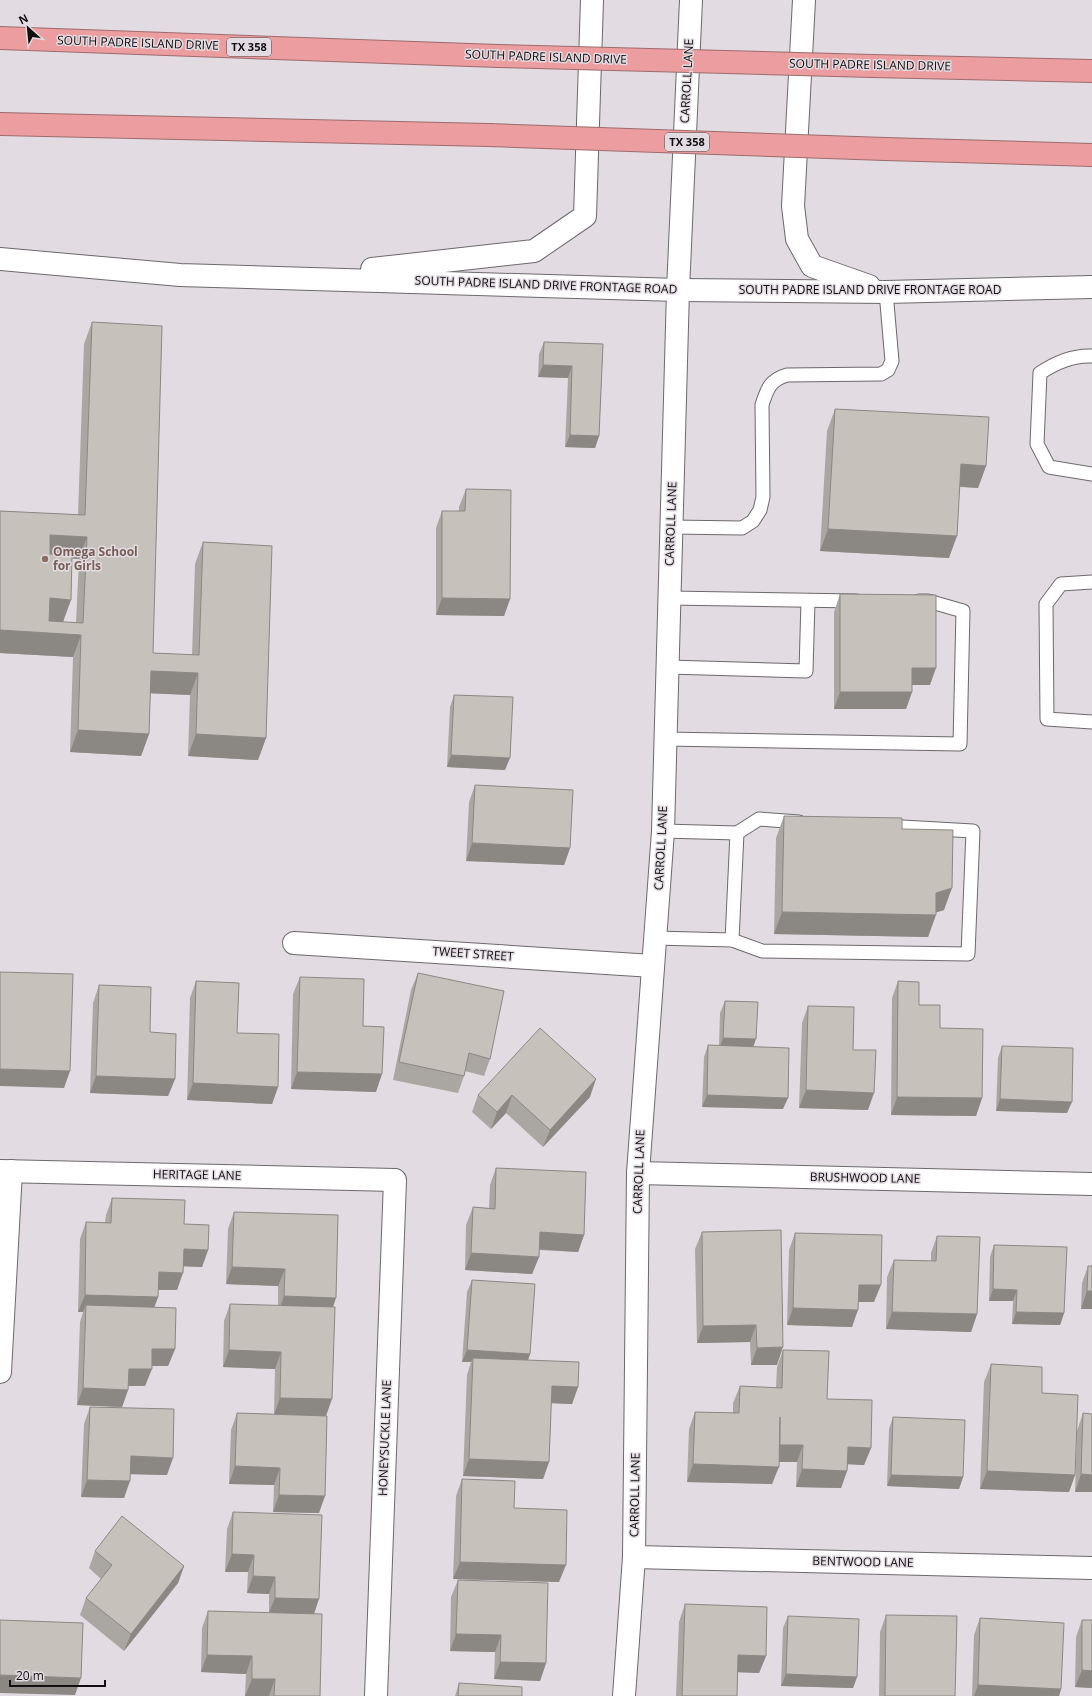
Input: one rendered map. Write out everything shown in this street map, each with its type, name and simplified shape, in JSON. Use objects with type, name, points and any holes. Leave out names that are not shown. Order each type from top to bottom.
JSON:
[{"type":"highway","name":"SOUTH PADRE ISLAND DRIVE","points":[[0,38],[498,56],[1092,71]]},
{"type":"highway","name":"TX 358","points":[[0,124],[489,136],[1092,155]]},
{"type":"street","points":[[292,278],[534,251],[585,216],[592,0]]},
{"type":"street","name":"CARROLL LANE","points":[[624,1696],[634,1557],[638,1173],[663,831],[678,290],[691,0]]},
{"type":"street","points":[[804,0],[793,206],[797,239],[812,266],[886,292]]},
{"type":"street","name":"SOUTH PADRE ISLAND DRIVE FRONTAGE ROAD","points":[[0,259],[180,275],[678,290],[886,292],[1092,287]]},
{"type":"street","name":"TWEET STREET","points":[[294,943],[653,966]]},
{"type":"street","points":[[0,1372],[6,1171]]},
{"type":"street","name":"HERITAGE LANE","points":[[6,1171],[395,1180]]},
{"type":"street","name":"BRUSHWOOD LANE","points":[[638,1173],[1092,1184]]},
{"type":"street","name":"HONEYSUCKLE LANE","points":[[376,1696],[395,1180]]},
{"type":"street","name":"BENTWOOD LANE","points":[[634,1557],[1092,1568]]},
{"type":"lane","points":[[671,527],[742,528],[753,521],[760,510],[763,496],[762,405],[766,390],[776,378],[787,375],[881,374],[888,370],[892,361],[886,292]]},
{"type":"lane","points":[[1092,356],[1085,356],[1054,364],[1040,373],[1037,444],[1049,467],[1092,474]]},
{"type":"lane","points":[[1092,582],[1061,584],[1046,604],[1047,719],[1092,722]]},
{"type":"lane","points":[[669,598],[868,601]]},
{"type":"lane","points":[[668,667],[806,671],[808,601]]},
{"type":"lane","points":[[665,739],[960,744],[962,611],[928,601],[906,601]]},
{"type":"lane","points":[[663,831],[737,833],[759,820],[814,822]]},
{"type":"lane","points":[[655,938],[732,940],[762,950],[968,954],[973,831],[870,826]]},
{"type":"lane","points":[[732,940],[737,833]]},
{"type":"building","points":[[92,322],[162,326],[153,653],[199,655],[203,542],[272,546],[266,738],[196,734],[198,673],[151,671],[149,734],[78,730],[81,635],[0,630],[0,511],[85,515]],"holes":[[[50,535],[87,537],[83,623],[49,621],[50,598],[71,600],[72,555],[50,554]]]},
{"type":"building","points":[[544,342],[603,344],[599,436],[570,435],[572,366],[543,365]]},
{"type":"building","points":[[835,409],[989,417],[986,466],[961,464],[957,536],[828,529]]},
{"type":"building","points":[[466,489],[511,490],[510,599],[442,598],[442,511],[465,511]]},
{"type":"building","points":[[840,594],[936,595],[936,668],[912,668],[912,692],[840,692]]},
{"type":"building","points":[[454,695],[513,697],[510,758],[451,755]]},
{"type":"building","points":[[475,785],[573,790],[570,848],[472,843]]},
{"type":"building","points":[[784,816],[902,818],[902,829],[953,830],[952,888],[936,893],[936,915],[782,912]]},
{"type":"building","points":[[0,972],[73,974],[70,1071],[0,1069]]},
{"type":"building","points":[[418,973],[504,991],[490,1059],[469,1053],[464,1076],[399,1062]]},
{"type":"building","points":[[300,977],[364,979],[363,1026],[384,1027],[382,1074],[297,1072]]},
{"type":"building","points":[[196,981],[239,983],[237,1033],[279,1034],[278,1087],[193,1083]]},
{"type":"building","points":[[898,981],[919,982],[919,1005],[940,1005],[940,1028],[983,1029],[982,1098],[897,1097]]},
{"type":"building","points":[[99,985],[151,987],[150,1032],[176,1034],[175,1079],[96,1076]]},
{"type":"building","points":[[725,1001],[758,1002],[756,1039],[723,1038]]},
{"type":"building","points":[[808,1006],[854,1007],[853,1050],[876,1050],[874,1093],[806,1090]]},
{"type":"building","points":[[540,1028],[596,1079],[550,1130],[512,1095],[497,1112],[478,1095]]},
{"type":"building","points":[[708,1045],[789,1048],[788,1098],[707,1095]]},
{"type":"building","points":[[1002,1046],[1073,1048],[1072,1102],[1000,1099]]},
{"type":"building","points":[[496,1168],[586,1172],[584,1235],[540,1232],[539,1257],[471,1253],[473,1207],[495,1209]]},
{"type":"building","points":[[112,1198],[185,1200],[184,1224],[209,1225],[208,1250],[184,1249],[183,1273],[159,1272],[158,1297],[85,1295],[86,1222],[111,1223]]},
{"type":"building","points":[[234,1212],[338,1215],[336,1298],[284,1296],[285,1269],[232,1267]]},
{"type":"building","points":[[781,1230],[783,1347],[757,1348],[756,1325],[703,1326],[702,1232]]},
{"type":"building","points":[[795,1233],[882,1235],[881,1285],[859,1285],[858,1310],[793,1308]]},
{"type":"building","points":[[937,1236],[980,1237],[977,1314],[892,1312],[894,1260],[936,1261]]},
{"type":"building","points":[[994,1245],[1067,1247],[1064,1313],[1016,1312],[1017,1290],[993,1289]]},
{"type":"building","points":[[1088,1266],[1092,1266],[1092,1291],[1087,1291]]},
{"type":"building","points":[[472,1280],[535,1284],[530,1354],[467,1350]]},
{"type":"building","points":[[230,1304],[335,1307],[332,1399],[280,1398],[281,1352],[229,1350]]},
{"type":"building","points":[[86,1305],[176,1308],[175,1349],[152,1349],[152,1369],[129,1369],[128,1390],[83,1388]]},
{"type":"building","points":[[783,1350],[829,1351],[827,1399],[872,1400],[871,1448],[848,1447],[847,1471],[802,1469],[803,1445],[780,1445],[780,1417],[779,1467],[693,1464],[695,1412],[739,1413],[740,1386],[782,1388]]},
{"type":"building","points":[[473,1358],[579,1362],[578,1387],[552,1386],[549,1462],[469,1459]]},
{"type":"building","points":[[991,1364],[1042,1367],[1042,1393],[1078,1395],[1075,1475],[987,1471]]},
{"type":"building","points":[[90,1407],[174,1409],[173,1458],[131,1456],[130,1481],[87,1480]]},
{"type":"building","points":[[237,1413],[327,1416],[325,1496],[279,1495],[280,1468],[235,1466]]},
{"type":"building","points":[[1083,1413],[1092,1414],[1092,1475],[1081,1474]]},
{"type":"building","points":[[893,1417],[965,1420],[963,1477],[891,1475]]},
{"type":"building","points":[[462,1479],[515,1481],[514,1508],[567,1510],[566,1565],[460,1562]]},
{"type":"building","points":[[233,1512],[322,1515],[319,1599],[275,1598],[275,1577],[253,1576],[254,1555],[232,1554]]},
{"type":"building","points":[[122,1516],[184,1566],[131,1634],[86,1598],[112,1565],[95,1551]]},
{"type":"building","points":[[458,1580],[548,1583],[546,1663],[500,1662],[501,1635],[456,1634]]},
{"type":"building","points":[[685,1604],[767,1607],[766,1656],[738,1655],[737,1696],[682,1696]]},
{"type":"building","points":[[208,1611],[322,1614],[320,1696],[274,1696],[275,1679],[252,1679],[252,1656],[207,1655]]},
{"type":"building","points":[[886,1615],[957,1616],[955,1696],[885,1696]]},
{"type":"building","points":[[788,1616],[859,1619],[857,1677],[786,1674]]},
{"type":"building","points":[[980,1618],[1064,1623],[1061,1689],[978,1685]]},
{"type":"building","points":[[0,1620],[83,1623],[81,1678],[0,1675]]},
{"type":"building","points":[[1082,1620],[1092,1620],[1092,1671],[1082,1670]]},
{"type":"building","points":[[459,1683],[522,1687],[522,1696],[458,1696]]},
{"type":"place","name":"Omega School for Girls","points":[[45,559]]}]
